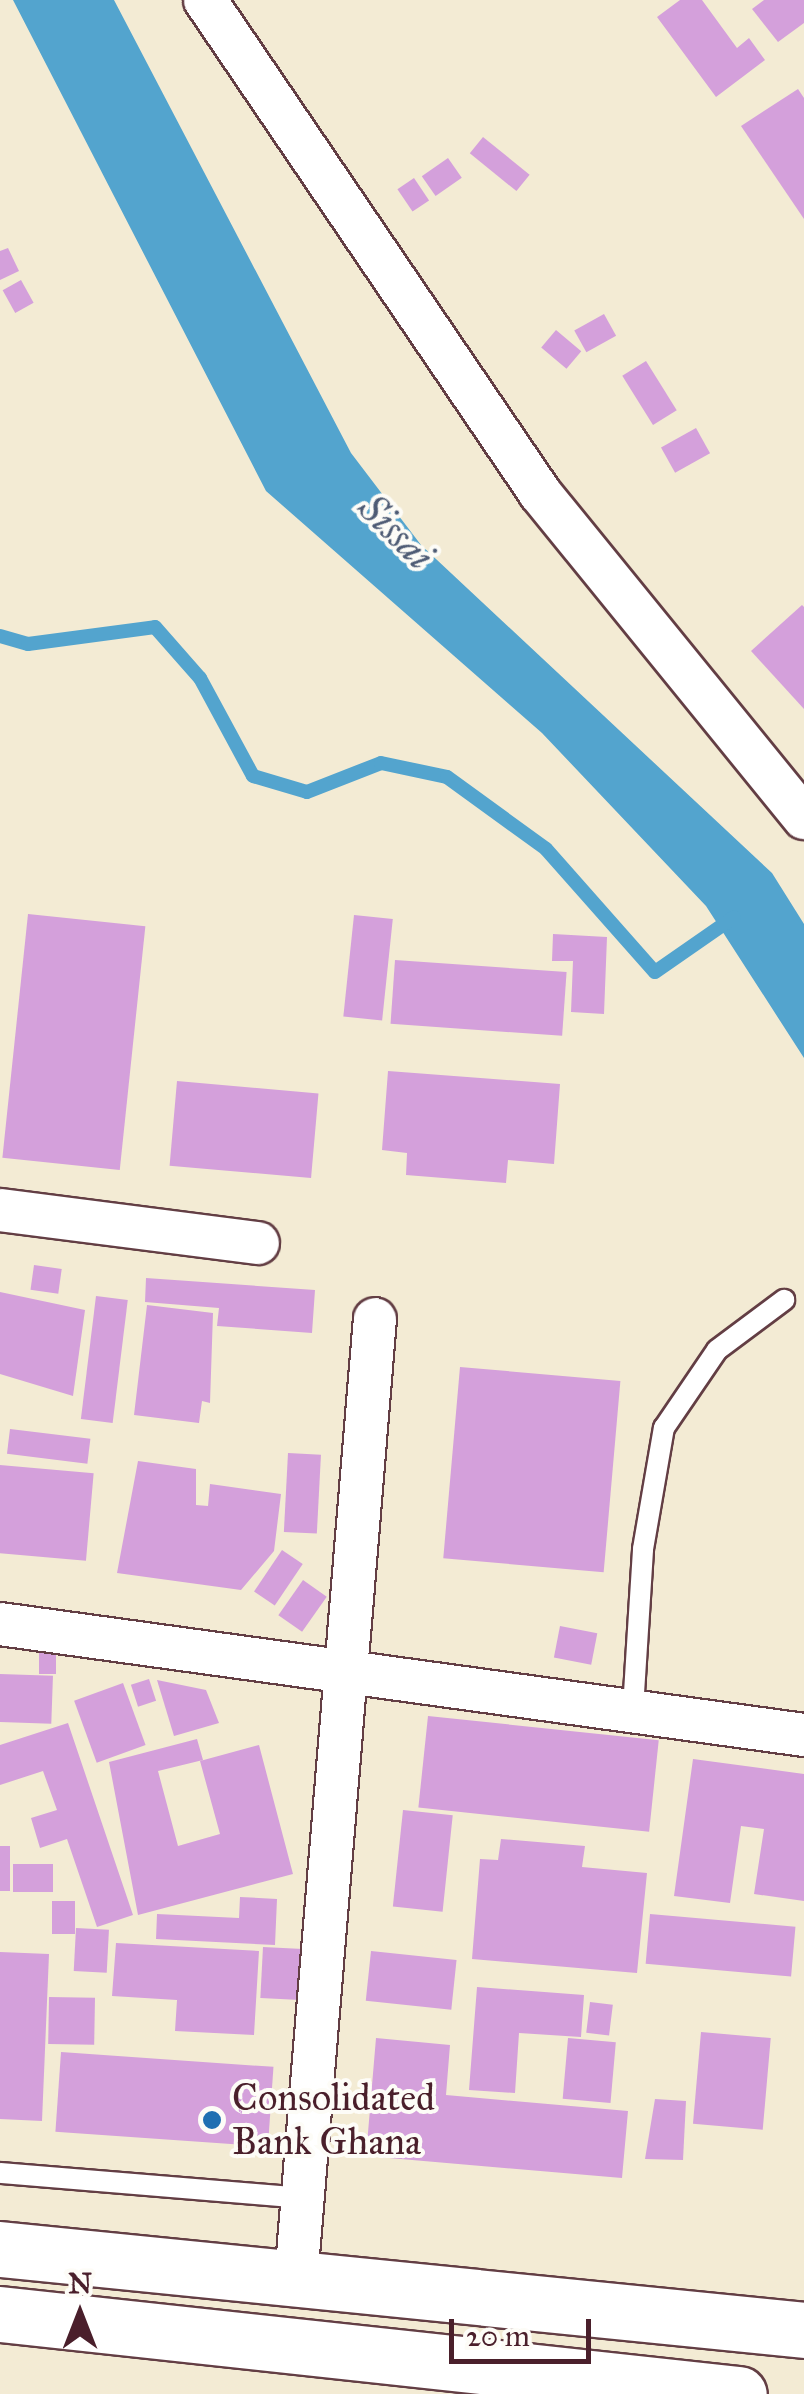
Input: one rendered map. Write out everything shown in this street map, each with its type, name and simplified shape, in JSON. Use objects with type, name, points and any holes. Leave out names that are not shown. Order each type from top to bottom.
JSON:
[{"type":"main road","points":[[0,2248],[804,2330]]},
{"type":"main road","points":[[0,2314],[739,2394]]},
{"type":"street","points":[[204,0],[540,493],[804,818]]},
{"type":"street","points":[[0,1210],[258,1243]]},
{"type":"street","points":[[296,2279],[306,2198],[375,1319]]},
{"type":"street","points":[[0,1624],[804,1735]]},
{"type":"lane","points":[[634,1709],[643,1549],[664,1428],[718,1350],[784,1300]]},
{"type":"lane","points":[[0,2173],[306,2198]]},
{"type":"water","name":"Sissai","points":[[13,0],[114,0],[351,453],[421,545],[772,873],[804,924],[804,1058],[706,906],[542,733],[266,491]]},
{"type":"building","points":[[680,0],[702,0],[737,48],[749,38],[765,60],[716,97],[657,17]]},
{"type":"building","points":[[764,0],[804,0],[804,23],[778,42],[752,9]]},
{"type":"building","points":[[798,89],[804,98],[804,219],[741,126]]},
{"type":"building","points":[[483,137],[530,175],[516,191],[470,153]]},
{"type":"building","points":[[448,158],[462,178],[436,196],[422,176]]},
{"type":"building","points":[[414,178],[429,200],[413,212],[397,189]]},
{"type":"building","points":[[8,248],[19,271],[0,280],[0,251]]},
{"type":"building","points":[[21,280],[34,303],[15,313],[3,290]]},
{"type":"building","points":[[604,314],[616,336],[586,352],[574,330]]},
{"type":"building","points":[[556,330],[581,351],[566,369],[541,348]]},
{"type":"building","points":[[646,361],[677,410],[653,425],[622,376]]},
{"type":"building","points":[[696,428],[710,453],[675,473],[661,447]]},
{"type":"building","points":[[804,607],[804,709],[751,651]]},
{"type":"building","points":[[28,914],[145,926],[120,1170],[2,1158]]},
{"type":"building","points":[[354,915],[393,919],[382,1021],[343,1016]]},
{"type":"building","points":[[553,934],[607,937],[604,1014],[571,1012],[573,961],[552,961]]},
{"type":"building","points":[[395,960],[567,972],[562,1036],[391,1024]]},
{"type":"building","points":[[388,1071],[560,1084],[554,1164],[508,1160],[506,1183],[406,1175],[407,1153],[382,1150]]},
{"type":"building","points":[[177,1081],[318,1093],[311,1178],[170,1166]]},
{"type":"building","points":[[34,1265],[62,1269],[58,1294],[31,1290]]},
{"type":"building","points":[[146,1278],[315,1290],[312,1333],[217,1326],[219,1308],[145,1302]]},
{"type":"building","points":[[0,1292],[85,1310],[73,1396],[0,1374]]},
{"type":"building","points":[[96,1296],[128,1300],[113,1423],[81,1419]]},
{"type":"building","points":[[147,1305],[213,1313],[210,1403],[202,1401],[199,1423],[134,1415]]},
{"type":"building","points":[[460,1367],[620,1381],[604,1572],[443,1558]]},
{"type":"building","points":[[10,1429],[90,1439],[87,1464],[7,1454]]},
{"type":"building","points":[[288,1453],[321,1455],[317,1534],[284,1532]]},
{"type":"building","points":[[138,1461],[196,1469],[196,1505],[208,1506],[210,1484],[281,1494],[274,1551],[241,1590],[117,1573]]},
{"type":"building","points":[[0,1465],[94,1473],[86,1561],[0,1553]]},
{"type":"building","points":[[282,1550],[303,1564],[275,1605],[254,1591]]},
{"type":"building","points":[[303,1580],[327,1597],[302,1632],[278,1615]]},
{"type":"building","points":[[560,1626],[597,1633],[591,1665],[554,1657]]},
{"type":"building","points":[[39,1653],[56,1653],[56,1674],[39,1674]]},
{"type":"building","points":[[0,1674],[53,1676],[51,1724],[0,1722]]},
{"type":"building","points":[[149,1679],[156,1701],[138,1707],[131,1685]]},
{"type":"building","points":[[157,1680],[206,1690],[219,1723],[174,1736]]},
{"type":"building","points":[[123,1683],[146,1745],[97,1763],[74,1701]]},
{"type":"building","points":[[428,1716],[659,1740],[649,1832],[418,1807]]},
{"type":"building","points":[[68,1723],[133,1915],[97,1927],[67,1839],[40,1848],[31,1818],[57,1810],[43,1771],[0,1785],[0,1745]]},
{"type":"building","points":[[197,1739],[203,1760],[158,1771],[178,1846],[220,1834],[200,1761],[259,1745],[293,1874],[138,1915],[109,1762]]},
{"type":"building","points":[[693,1759],[804,1774],[804,1901],[754,1894],[764,1829],[741,1826],[730,1903],[674,1896]]},
{"type":"building","points":[[403,1810],[453,1815],[443,1912],[393,1906]]},
{"type":"building","points":[[501,1839],[585,1846],[582,1867],[647,1873],[637,1973],[472,1959],[480,1859],[498,1860]]},
{"type":"building","points":[[0,1846],[10,1846],[10,1891],[0,1891]]},
{"type":"building","points":[[13,1864],[53,1864],[53,1892],[13,1892]]},
{"type":"building","points":[[240,1897],[277,1899],[275,1945],[156,1939],[157,1914],[239,1918]]},
{"type":"building","points":[[52,1901],[75,1901],[75,1934],[52,1934]]},
{"type":"building","points":[[650,1914],[795,1927],[791,1977],[646,1964]]},
{"type":"building","points":[[76,1928],[109,1930],[107,1973],[74,1971]]},
{"type":"building","points":[[116,1943],[259,1951],[254,2035],[175,2031],[177,2000],[112,1996]]},
{"type":"building","points":[[263,1947],[303,1949],[300,2000],[260,1998]]},
{"type":"building","points":[[371,1951],[457,1960],[451,2010],[366,2001]]},
{"type":"building","points":[[0,1952],[49,1954],[42,2121],[0,2119]]},
{"type":"building","points":[[477,1987],[584,1995],[581,2037],[519,2033],[515,2093],[469,2090]]},
{"type":"building","points":[[49,1997],[95,1998],[94,2045],[48,2044]]},
{"type":"building","points":[[590,2002],[613,2005],[609,2036],[586,2033]]},
{"type":"building","points":[[701,2032],[771,2038],[763,2130],[693,2124]]},
{"type":"building","points":[[376,2038],[450,2045],[446,2095],[628,2111],[622,2178],[366,2156]]},
{"type":"building","points":[[568,2038],[616,2042],[611,2103],[563,2099]]},
{"type":"building","points":[[61,2052],[273,2067],[268,2147],[55,2132]]},
{"type":"building","points":[[655,2099],[686,2101],[683,2160],[645,2159]]},
{"type":"waterway","points":[[0,636],[28,644],[155,627],[200,678],[253,776],[307,792],[381,763],[447,777],[546,849],[655,972],[734,917]]},
{"type":"place","name":"Consolidated Bank Ghana","points":[[212,2120]]}]
